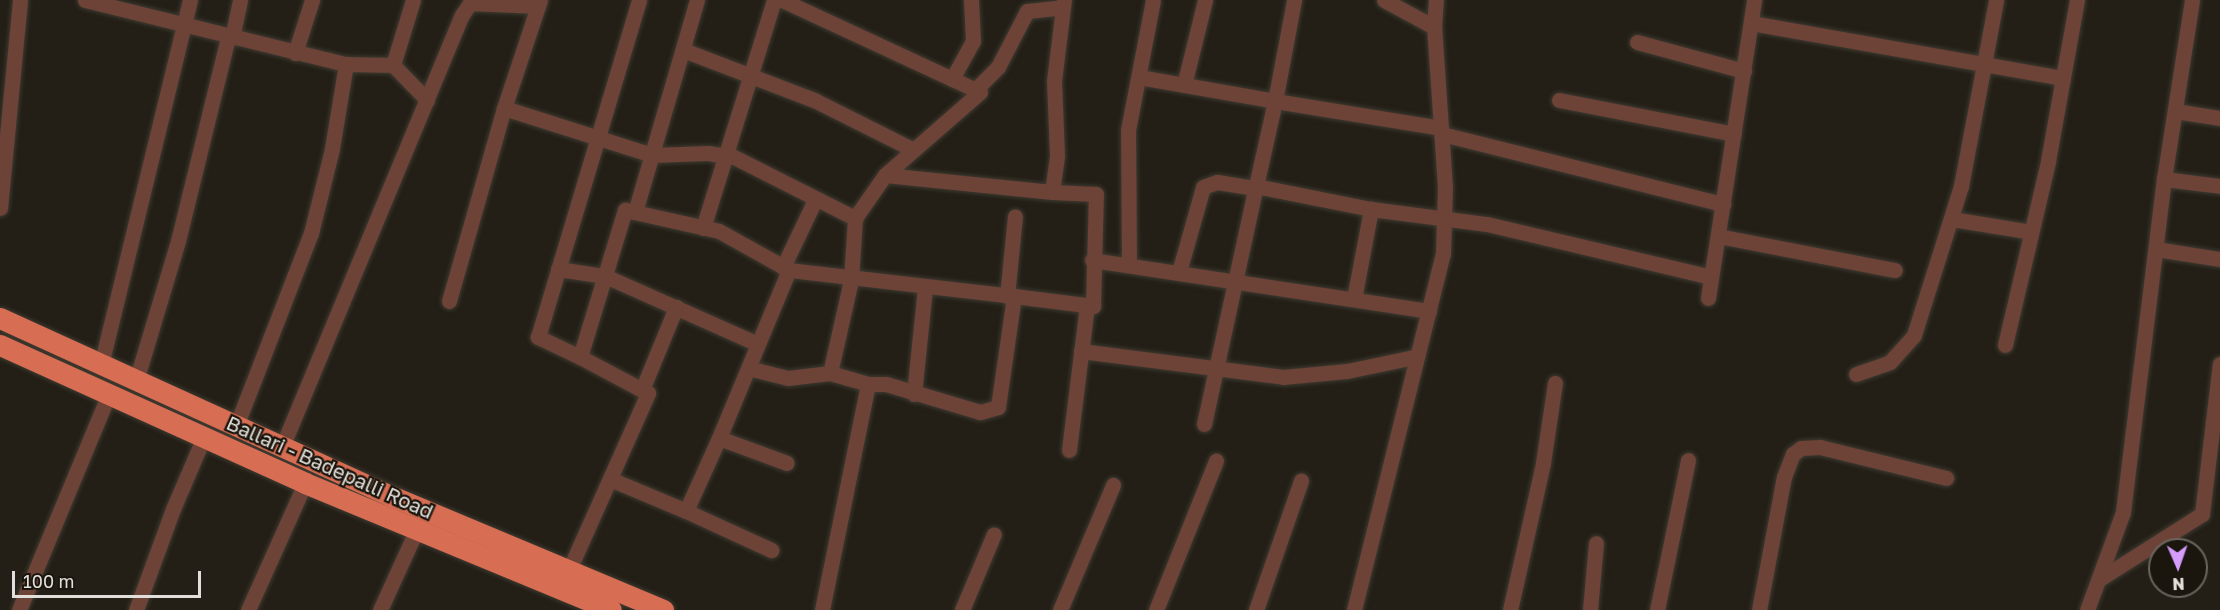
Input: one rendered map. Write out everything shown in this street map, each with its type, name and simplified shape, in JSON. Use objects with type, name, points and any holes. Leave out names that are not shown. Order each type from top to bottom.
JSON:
[{"type":"highway","name":"Ballari - Badepalli Road","points":[[0,318],[282,447],[663,610]]},
{"type":"highway","name":"Ballari - Badepalli Road","points":[[0,345],[298,480],[605,609]]},
{"type":"highway","points":[[298,480],[303,456]]},
{"type":"street","points":[[0,208],[20,0]]},
{"type":"street","points":[[85,0],[346,64],[393,65],[427,100]]},
{"type":"street","points":[[101,365],[190,0]]},
{"type":"street","points":[[136,381],[178,241],[240,0]]},
{"type":"street","points":[[295,53],[312,0]]},
{"type":"street","points":[[393,65],[413,0]]},
{"type":"street","points":[[569,570],[648,393],[538,337],[596,136],[639,0]]},
{"type":"street","points":[[635,212],[697,0]]},
{"type":"street","points":[[703,228],[774,0]]},
{"type":"street","points":[[782,0],[980,92],[912,149],[885,175],[855,218],[851,280],[830,373]]},
{"type":"street","points":[[952,79],[973,41],[971,0]]},
{"type":"street","points":[[1129,265],[1128,130],[1153,0]]},
{"type":"street","points":[[1184,85],[1205,0]]},
{"type":"street","points":[[1204,424],[1275,101],[1294,0]]},
{"type":"street","points":[[1384,0],[1434,27]]},
{"type":"street","points":[[1354,610],[1414,357],[1429,311],[1443,254],[1442,219],[1445,187],[1434,27],[1436,0]]},
{"type":"street","points":[[1708,298],[1754,0]]},
{"type":"street","points":[[1856,374],[1890,362],[1910,343],[1952,219],[1996,0]]},
{"type":"street","points":[[2005,345],[2031,232],[2077,0]]},
{"type":"street","points":[[2087,610],[2123,512],[2164,179],[2192,0]]},
{"type":"street","points":[[282,447],[470,3],[539,3],[504,108],[449,301]]},
{"type":"street","points":[[975,90],[998,67],[1027,11],[1064,3],[1054,81],[1057,155],[1052,192]]},
{"type":"street","points":[[1751,23],[1984,67],[2063,78]]},
{"type":"street","points":[[1637,42],[1744,71]]},
{"type":"street","points":[[682,50],[814,100],[912,149]]},
{"type":"street","points":[[236,426],[311,233],[332,149],[346,64]]},
{"type":"street","points":[[1139,77],[1441,131],[1723,204]]},
{"type":"street","points":[[1558,100],[1734,134]]},
{"type":"street","points":[[504,108],[652,155],[727,156],[855,218]]},
{"type":"street","points":[[2175,111],[2220,118]]},
{"type":"street","points":[[580,357],[626,210],[719,231],[786,268],[851,280],[1093,306],[1092,260],[1096,194],[1052,192],[885,175]]},
{"type":"street","points":[[2164,179],[2220,186]]},
{"type":"street","points":[[1179,272],[1203,187],[1217,182],[1256,187],[1371,209],[1487,224],[1711,277]]},
{"type":"street","points":[[686,511],[720,438],[815,200]]},
{"type":"street","points":[[1354,299],[1371,209]]},
{"type":"street","points":[[748,369],[788,378],[830,373],[868,384],[886,384],[980,412],[998,407],[1011,296],[1015,216]]},
{"type":"street","points":[[1952,219],[2031,232]]},
{"type":"street","points":[[1718,236],[1895,270]]},
{"type":"street","points":[[2156,249],[2220,259]]},
{"type":"street","points":[[1092,260],[1429,311]]},
{"type":"street","points":[[558,269],[605,276],[758,344]]},
{"type":"street","points":[[914,394],[925,288]]},
{"type":"street","points":[[1069,450],[1087,306]]},
{"type":"street","points":[[642,390],[676,307]]},
{"type":"street","points":[[1081,351],[1218,366],[1283,377],[1347,371],[1414,357]]},
{"type":"street","points":[[2098,580],[2202,514],[2220,363]]},
{"type":"street","points":[[1510,610],[1543,463],[1556,383]]},
{"type":"street","points":[[822,610],[868,384]]},
{"type":"street","points":[[19,610],[108,394]]},
{"type":"street","points":[[136,610],[172,508],[203,438]]},
{"type":"street","points":[[720,438],[787,463]]},
{"type":"street","points":[[1759,610],[1784,477],[1793,454],[1801,448],[1820,447],[1947,478]]},
{"type":"street","points":[[1657,610],[1688,460]]},
{"type":"street","points":[[1156,610],[1216,461]]},
{"type":"street","points":[[610,479],[771,550]]},
{"type":"street","points":[[248,610],[298,480]]},
{"type":"street","points":[[1256,610],[1301,481]]},
{"type":"street","points":[[1060,610],[1113,485]]},
{"type":"street","points":[[380,610],[416,531]]},
{"type":"street","points":[[962,610],[994,534]]},
{"type":"street","points":[[1590,610],[1596,543]]}]
